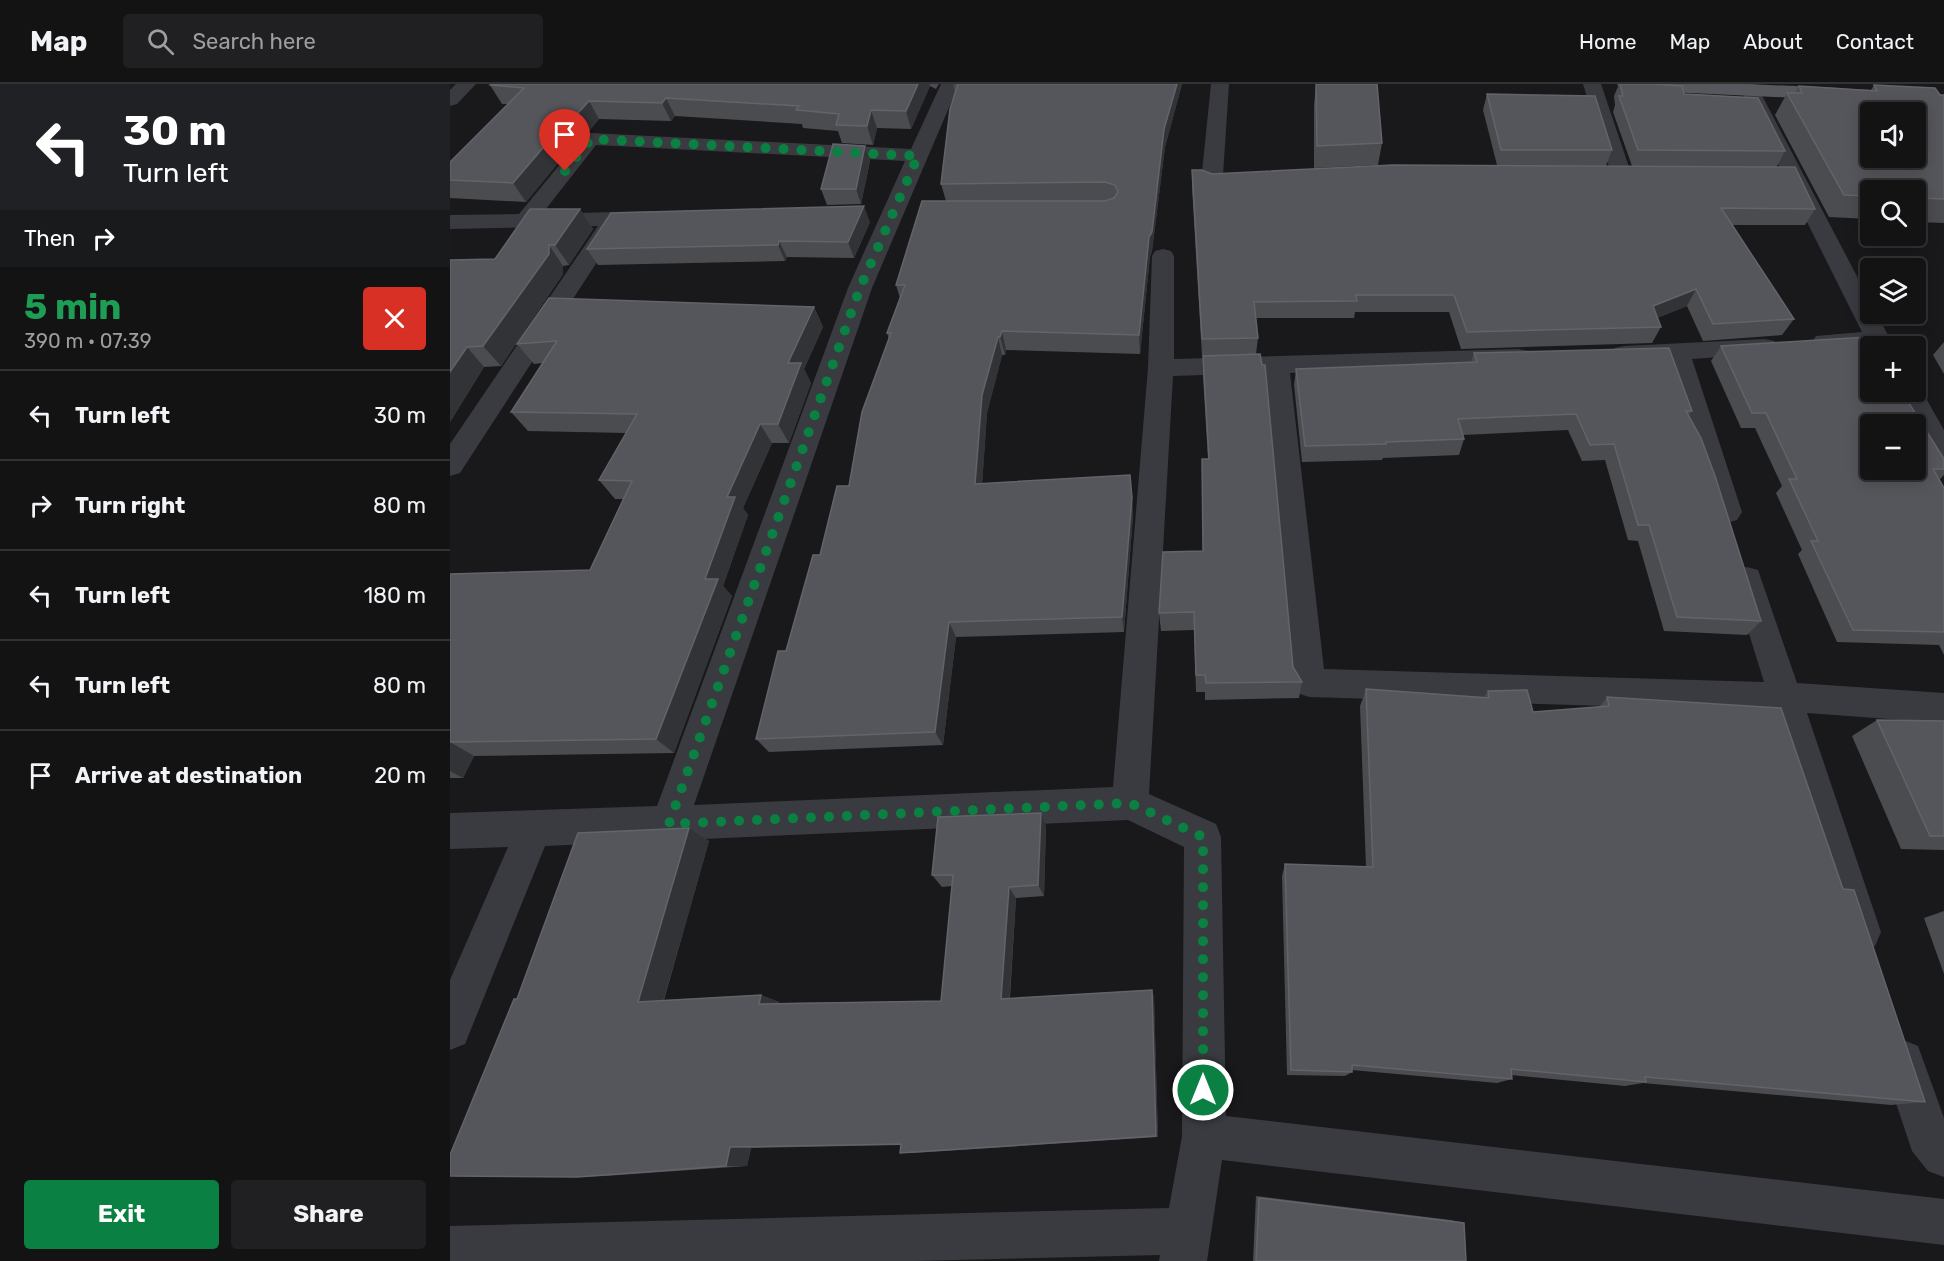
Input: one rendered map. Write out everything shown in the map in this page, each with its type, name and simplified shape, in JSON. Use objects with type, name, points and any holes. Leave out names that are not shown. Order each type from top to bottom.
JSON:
[{"type":"main road","points":[[1626,84],[1748,86],[1862,96]]},
{"type":"street","points":[[450,99],[467,84]]},
{"type":"street","points":[[669,824],[860,288],[950,84]]},
{"type":"street","points":[[1220,84],[1212,182],[1272,179]]},
{"type":"street","points":[[1592,84],[1622,173]]},
{"type":"street","points":[[1748,86],[1782,175],[1876,336]]},
{"type":"street","points":[[525,221],[591,139],[918,156]]},
{"type":"street","points":[[1598,173],[1644,173]]},
{"type":"street","points":[[450,222],[672,217]]},
{"type":"street","points":[[450,466],[614,219]]},
{"type":"street","points":[[1130,803],[1161,368],[1163,256]]},
{"type":"street","points":[[1606,355],[1860,343]]},
{"type":"street","points":[[1677,353],[1784,697],[1873,967]]},
{"type":"street","points":[[1161,368],[1547,356]]},
{"type":"street","points":[[1276,364],[1309,683],[1784,697],[1944,708]]},
{"type":"street","points":[[1915,402],[1944,455]]},
{"type":"street","points":[[450,831],[534,830],[1130,803],[1203,837],[1204,1136],[1185,1246],[450,1249]]},
{"type":"street","points":[[450,1029],[534,830]]},
{"type":"street","points":[[1895,1034],[1928,1135],[1944,1155]]},
{"type":"street","points":[[1204,1136],[1944,1222]]},
{"type":"building","points":[[491,84],[918,84],[906,111],[871,110],[867,126],[836,125],[839,114],[796,110],[799,106],[666,98],[662,103],[589,101],[578,113],[571,115],[513,183],[450,180],[450,162],[524,88]]},
{"type":"building","points":[[958,84],[1177,84],[1164,129],[1152,232],[1149,237],[1139,335],[1002,331],[998,337],[982,395],[975,484],[1130,475],[1132,498],[1122,617],[949,622],[935,732],[756,739],[778,651],[786,651],[813,555],[820,555],[837,486],[849,486],[862,412],[891,333],[887,333],[905,285],[896,285],[922,201],[1105,201],[1114,198],[1118,192],[1115,185],[1105,182],[941,184],[950,109]]},
{"type":"building","points":[[1316,84],[1377,84],[1382,143],[1317,146]]},
{"type":"building","points":[[1620,84],[1682,86],[1684,94],[1758,98],[1785,151],[1638,150],[1619,96],[1623,96]]},
{"type":"building","points":[[1874,85],[1935,88],[1940,95],[1944,95],[1944,199],[1926,198],[1926,180],[1860,180],[1860,196],[1844,195],[1787,93],[1802,93],[1799,86],[1877,91]]},
{"type":"building","points":[[1487,94],[1595,96],[1612,150],[1501,150]]},
{"type":"building","points":[[833,144],[865,146],[856,189],[821,189]]},
{"type":"building","points":[[1393,165],[1795,167],[1815,209],[1721,208],[1794,319],[1713,324],[1696,289],[1653,306],[1661,327],[1467,332],[1454,295],[1356,295],[1357,301],[1254,302],[1258,338],[1202,339],[1192,170],[1202,170],[1212,174]]},
{"type":"building","points":[[864,206],[848,242],[779,241],[778,245],[587,249],[611,213]]},
{"type":"building","points":[[530,209],[580,209],[555,245],[549,245],[549,254],[483,346],[467,347],[450,372],[450,260],[495,259]]},
{"type":"building","points":[[549,298],[814,307],[788,363],[801,363],[778,424],[760,424],[727,497],[735,497],[705,579],[718,579],[656,739],[450,742],[450,574],[590,570],[632,481],[599,480],[637,414],[511,412],[557,341],[517,344]]},
{"type":"building","points":[[1860,337],[1860,402],[1908,402],[1916,414],[1860,414],[1860,480],[1926,480],[1926,430],[1944,459],[1944,469],[1933,469],[1944,488],[1944,632],[1853,630],[1811,541],[1818,541],[1789,479],[1797,479],[1766,413],[1752,413],[1721,346]]},
{"type":"building","points":[[1669,348],[1692,411],[1686,411],[1701,438],[1715,476],[1761,621],[1677,617],[1649,525],[1638,525],[1614,444],[1590,445],[1576,414],[1458,419],[1464,439],[1305,446],[1296,369],[1477,362],[1474,353]]},
{"type":"building","points":[[1260,354],[1262,365],[1265,365],[1293,667],[1302,682],[1206,683],[1205,675],[1196,675],[1194,612],[1159,613],[1163,552],[1203,551],[1202,459],[1209,459],[1203,356]]},
{"type":"building","points":[[1366,689],[1489,698],[1488,691],[1527,690],[1533,712],[1609,706],[1607,697],[1781,708],[1843,889],[1854,890],[1925,1102],[1645,1077],[1646,1082],[1511,1069],[1512,1079],[1352,1065],[1352,1072],[1291,1070],[1285,864],[1373,867]]},
{"type":"building","points":[[1877,720],[1944,721],[1944,836],[1930,836]]},
{"type":"building","points":[[1041,813],[1038,885],[1009,887],[1001,999],[1152,990],[1156,1136],[900,1153],[901,1144],[730,1147],[726,1166],[577,1177],[450,1176],[450,1155],[514,999],[517,999],[578,833],[689,828],[638,1002],[761,995],[759,1004],[941,1001],[953,875],[932,875],[938,817]]},
{"type":"building","points":[[1259,1198],[1464,1223],[1466,1261],[1256,1261]]},
{"type":"route","points":[[565,171],[591,139],[918,156],[860,288],[669,824],[1130,803],[1203,837],[1203,1090]]}]
